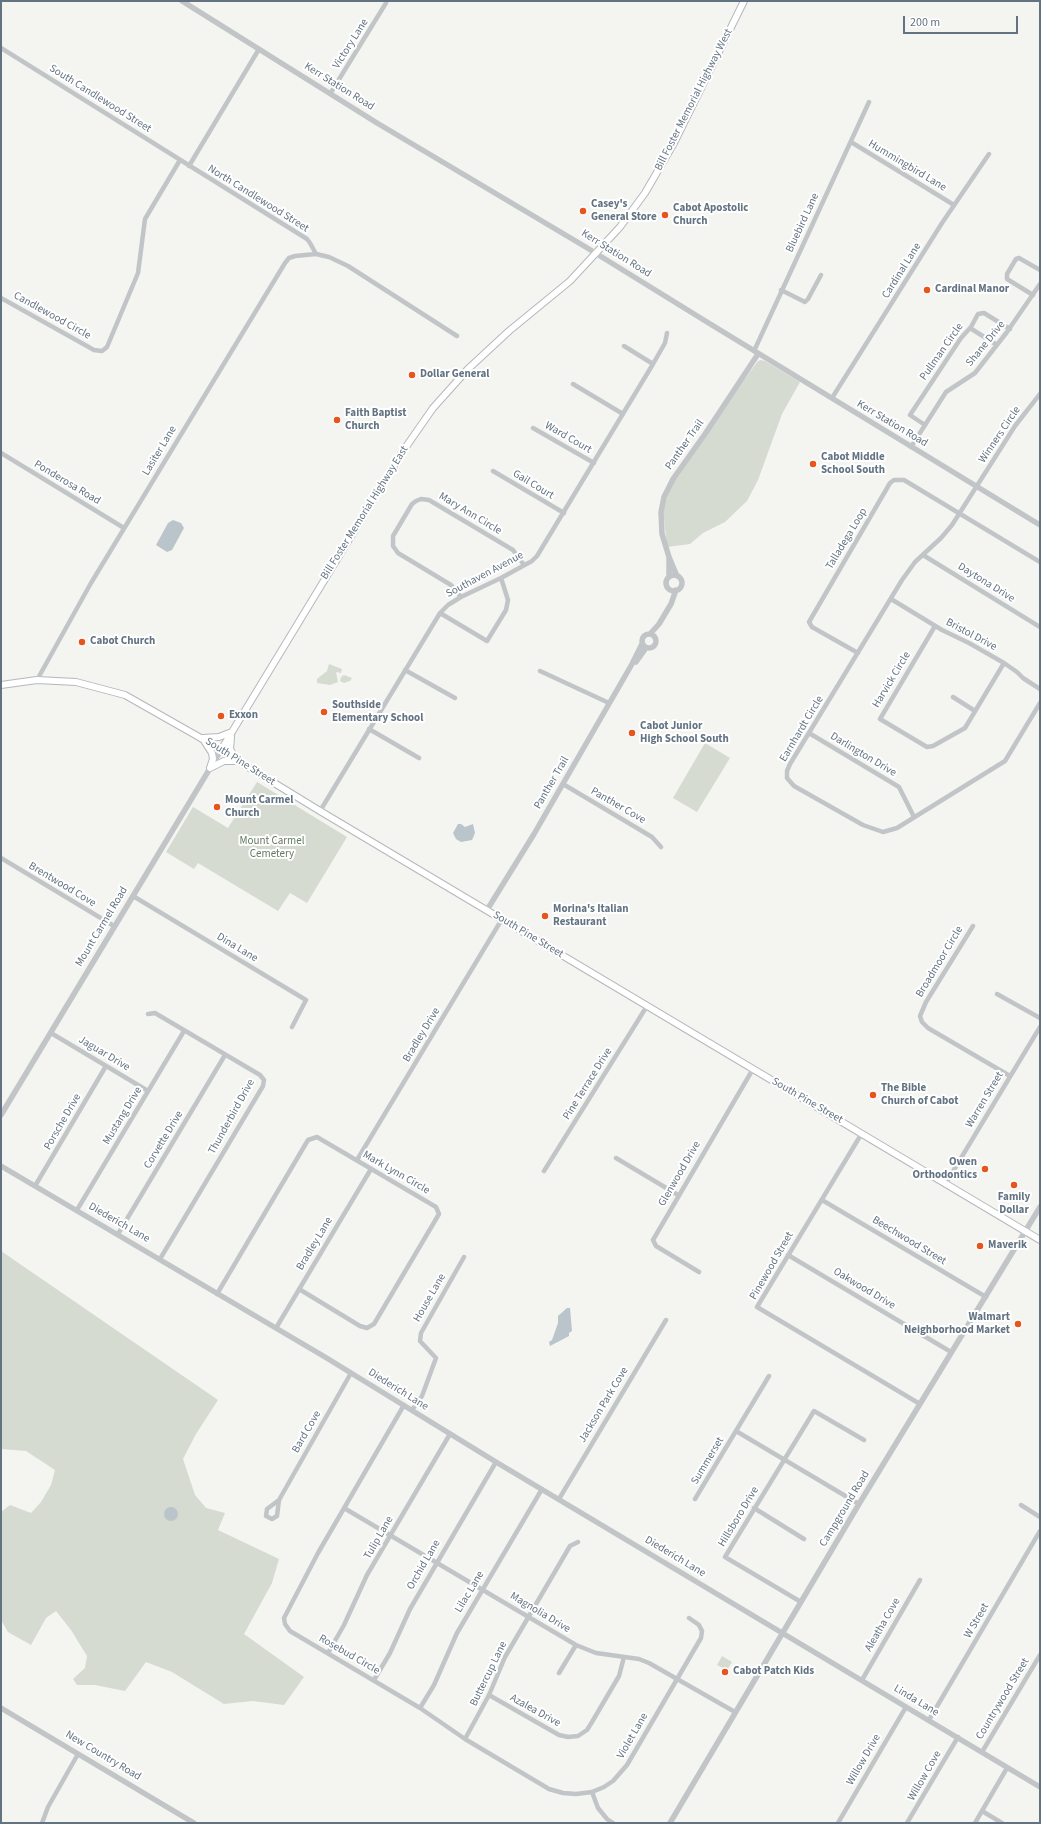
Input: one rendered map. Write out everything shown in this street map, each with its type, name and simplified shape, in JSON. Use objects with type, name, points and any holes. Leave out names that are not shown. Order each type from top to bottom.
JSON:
[{"type":"main road","name":"Bill Foster Memorial Highway West","points":[[596,254],[632,211],[661,167],[744,1]]},
{"type":"main road","name":"Bill Foster Memorial Highway East","points":[[221,750],[401,454],[433,408],[468,369],[509,331],[570,281],[596,254]]},
{"type":"main road","name":"South Pine Street","points":[[1,685],[37,680],[76,682],[125,695],[201,738],[320,811],[1040,1240]]},
{"type":"main road","points":[[201,738],[219,738],[232,732]]},
{"type":"main road","points":[[232,732],[229,743],[230,749],[237,761]]},
{"type":"main road","points":[[201,738],[212,753],[213,759],[210,768]]},
{"type":"main road","points":[[210,768],[224,761],[237,761]]},
{"type":"street","name":"Kerr Station Road","points":[[182,1],[330,94],[596,254],[1040,525]]},
{"type":"street","name":"Victory Lane","points":[[330,94],[386,3]]},
{"type":"street","name":"South Candlewood Street","points":[[1,48],[189,166]]},
{"type":"street","points":[[189,166],[259,49]]},
{"type":"street","name":"Bluebird Lane","points":[[756,352],[781,290],[869,102]]},
{"type":"street","name":"Hummingbird Lane","points":[[851,142],[954,205]]},
{"type":"street","name":"Cardinal Lane","points":[[832,398],[954,205],[989,154]]},
{"type":"street","name":"Candlewood Circle","points":[[1,298],[94,350],[102,351],[107,347],[138,273],[145,219],[180,160]]},
{"type":"street","name":"North Candlewood Street","points":[[189,166],[306,239],[316,254]]},
{"type":"street","points":[[316,254],[329,257],[348,266],[457,336]]},
{"type":"street","name":"Lasiter Lane","points":[[37,680],[88,588],[285,263],[289,258],[295,256],[316,254]]},
{"type":"street","points":[[1033,295],[1007,279],[1007,274],[1016,259],[1019,258],[1040,270]]},
{"type":"street","points":[[781,290],[805,302],[821,275]]},
{"type":"street","name":"Shane Drive","points":[[911,447],[946,392],[975,373],[1010,329],[1040,284]]},
{"type":"street","name":"Pullman Circle","points":[[925,425],[910,415],[978,314],[984,313],[1010,329]]},
{"type":"street","points":[[970,328],[997,345]]},
{"type":"street","name":"Southaven Avenue","points":[[320,811],[440,613],[448,605],[461,597],[501,578],[537,556],[653,364],[665,343],[667,333]]},
{"type":"street","points":[[624,346],[653,364]]},
{"type":"street","name":"Panther Trail","points":[[677,576],[668,557],[662,534],[660,512],[664,497],[673,480],[710,428],[756,352]]},
{"type":"street","points":[[573,384],[623,414]]},
{"type":"street","name":"Winners Circle","points":[[976,486],[1015,426],[1040,394]]},
{"type":"street","name":"Ward Court","points":[[532,428],[594,463]]},
{"type":"street","name":"Ponderosa Road","points":[[1,453],[124,528]]},
{"type":"street","name":"Gail Court","points":[[493,472],[564,513]]},
{"type":"street","name":"Talladega Loop","points":[[858,654],[812,627],[809,622],[890,483],[898,479],[904,480],[959,513]]},
{"type":"street","name":"Earnhardt Circle","points":[[976,486],[941,538],[915,562],[890,599],[787,771],[787,778],[794,786],[863,825],[883,832],[897,828],[1005,761],[1040,703]]},
{"type":"street","name":"Mary Ann Circle","points":[[461,597],[451,585],[398,553],[393,546],[393,536],[412,504],[416,501],[421,499],[429,500],[513,550],[524,565]]},
{"type":"street","points":[[959,513],[1040,562]]},
{"type":"street","name":"Daytona Drive","points":[[923,555],[1040,627]]},
{"type":"street","name":"Panther Trail","points":[[668,557],[669,577],[666,584],[673,590]]},
{"type":"street","points":[[652,636],[671,604],[673,590],[681,583],[677,576],[669,577]]},
{"type":"street","points":[[440,613],[487,641],[506,610],[508,600],[501,578]]},
{"type":"street","name":"Bristol Drive","points":[[890,599],[935,626],[969,642],[1004,663],[1040,689]]},
{"type":"street","name":"Harvick Circle","points":[[935,626],[880,719],[927,747],[930,747],[965,728],[1004,663]]},
{"type":"street","points":[[644,636],[652,636],[656,643],[654,647],[644,646],[644,636]]},
{"type":"street","name":"Panther Trail","points":[[487,910],[644,646]]},
{"type":"street","points":[[405,670],[455,698]]},
{"type":"street","points":[[540,672],[609,703]]},
{"type":"street","points":[[952,697],[975,711]]},
{"type":"street","points":[[370,729],[419,758]]},
{"type":"street","name":"Darlington Drive","points":[[809,733],[899,787],[914,817]]},
{"type":"street","name":"Mount Carmel Road","points":[[1,1115],[221,750]]},
{"type":"street","name":"Panther Cove","points":[[563,784],[652,836],[662,847]]},
{"type":"street","name":"Brentwood Cove","points":[[1,858],[114,926]]},
{"type":"street","name":"Dina Lane","points":[[133,896],[306,1000],[292,1027]]},
{"type":"street","name":"Bradley Drive","points":[[357,1160],[502,919]]},
{"type":"street","name":"Broadmoor Circle","points":[[973,926],[926,1002],[920,1016],[922,1022],[928,1028],[1010,1076]]},
{"type":"street","points":[[997,994],[1040,1018]]},
{"type":"street","name":"Pine Terrace Drive","points":[[544,1171],[648,1006]]},
{"type":"street","name":"Thunderbird Drive","points":[[148,1014],[155,1014],[260,1076],[264,1080],[263,1086],[160,1259]]},
{"type":"street","name":"Warren Street","points":[[946,1183],[1040,1027]]},
{"type":"street","name":"Mustang Drive","points":[[77,1210],[184,1031]]},
{"type":"street","name":"Jaguar Drive","points":[[51,1033],[148,1091]]},
{"type":"street","name":"Corvette Drive","points":[[118,1234],[225,1055]]},
{"type":"street","name":"Porsche Drive","points":[[35,1186],[106,1066]]},
{"type":"street","name":"Glenwood Drive","points":[[699,1272],[656,1246],[653,1241],[678,1195],[753,1069]]},
{"type":"street","name":"Pinewood Street","points":[[862,1133],[757,1307],[920,1404]]},
{"type":"street","name":"Mark Lynn Circle","points":[[218,1294],[308,1140],[317,1137],[436,1207],[439,1214],[374,1324],[367,1328],[360,1326],[299,1289]]},
{"type":"street","points":[[616,1158],[678,1195]]},
{"type":"street","name":"Diederich Lane","points":[[1,1166],[276,1328],[782,1633]]},
{"type":"street","name":"Bradley Lane","points":[[276,1328],[371,1169]]},
{"type":"street","name":"Beechwood Street","points":[[822,1200],[986,1297]]},
{"type":"street","name":"Campground Road","points":[[670,1823],[734,1712],[1040,1207]]},
{"type":"street","name":"Oakwood Drive","points":[[788,1255],[952,1352]]},
{"type":"street","name":"House Lane","points":[[412,1410],[422,1396],[436,1358],[420,1341],[421,1333],[464,1257]]},
{"type":"street","name":"Jackson Park Cove","points":[[559,1499],[666,1320]]},
{"type":"street","name":"Bard Cove","points":[[279,1500],[351,1373]]},
{"type":"street","name":"Summerset","points":[[695,1499],[769,1376]]},
{"type":"street","name":"Rosebud Circle","points":[[404,1405],[318,1553],[284,1618],[285,1624],[290,1631],[420,1708],[465,1739],[549,1789],[563,1793],[576,1794],[592,1792]]},
{"type":"street","name":"Hillsboro Drive","points":[[801,1602],[725,1557],[814,1411],[864,1440]]},
{"type":"street","name":"Summerset","points":[[736,1431],[859,1504]]},
{"type":"street","name":"Tulip Lane","points":[[328,1653],[344,1625],[367,1575],[450,1434]]},
{"type":"street","name":"Orchid Lane","points":[[374,1680],[390,1653],[410,1609],[436,1562],[496,1462]]},
{"type":"street","name":"Lilac Lane","points":[[420,1708],[434,1685],[457,1633],[542,1489]]},
{"type":"street","points":[[1021,1505],[1040,1517]]},
{"type":"street","name":"Magnolia Drive","points":[[344,1508],[576,1645],[596,1654],[649,1663],[734,1712]]},
{"type":"street","points":[[754,1508],[804,1539]]},
{"type":"street","name":"W Street","points":[[929,1720],[1040,1531]]},
{"type":"street","name":"Buttercup Lane","points":[[465,1739],[489,1695],[505,1657],[570,1546],[578,1542]]},
{"type":"street","name":"Aleatha Cove","points":[[862,1680],[920,1580]]},
{"type":"street","name":"Violet Lane","points":[[592,1792],[613,1781],[627,1764],[701,1638],[702,1631],[699,1625],[689,1618]]},
{"type":"street","name":"Linda Lane","points":[[782,1633],[1040,1787]]},
{"type":"street","points":[[559,1673],[576,1645]]},
{"type":"street","name":"Countrywood Street","points":[[982,1752],[1040,1655]]},
{"type":"street","name":"Azalea Drive","points":[[489,1695],[559,1735],[568,1737],[578,1736],[587,1730],[592,1722],[619,1676],[624,1658]]},
{"type":"street","name":"Willow Drive","points":[[838,1823],[906,1706]]},
{"type":"street","name":"New Country Road","points":[[1,1708],[194,1823]]},
{"type":"street","name":"Willow Cove","points":[[907,1823],[958,1737]]},
{"type":"street","points":[[42,1823],[48,1807],[78,1754]]},
{"type":"street","points":[[975,1823],[1007,1768]]},
{"type":"street","points":[[592,1792],[598,1808],[607,1819],[613,1823]]},
{"type":"street","points":[[982,1811],[1002,1823]]},
{"type":"green space","points":[[761,360],[800,382],[782,414],[758,480],[747,501],[725,522],[703,533],[690,544],[667,547],[663,509],[671,485],[741,384],[758,361]]},
{"type":"green space","points":[[329,664],[342,669],[341,673],[336,672],[338,682],[330,685],[317,683],[317,679],[327,671]]},
{"type":"green space","points":[[344,675],[352,678],[350,681],[344,683],[340,681],[341,677]]},
{"type":"green space","points":[[705,743],[730,758],[697,812],[673,798]]},
{"type":"green space","name":"Mount Carmel Cemetery","points":[[257,782],[347,837],[307,903],[290,893],[278,911],[198,863],[194,869],[166,852],[193,807],[228,828]]},
{"type":"green space","points":[[1,1251],[218,1400],[196,1434],[183,1459],[195,1495],[206,1508],[225,1513],[218,1530],[279,1559],[272,1583],[244,1634],[304,1677],[284,1705],[253,1701],[224,1704],[172,1672],[146,1662],[125,1691],[95,1685],[77,1685],[73,1679],[85,1668],[87,1656],[71,1630],[56,1611],[46,1618],[31,1645],[8,1632],[1,1620],[1,1512],[10,1505],[31,1513],[41,1502],[51,1485],[55,1470],[26,1451],[1,1449]]},
{"type":"green space","points":[[722,1656],[732,1662],[727,1670],[717,1665]]},
{"type":"shaded area","points":[[173,520],[181,523],[184,528],[172,550],[167,552],[156,545],[168,523]]},
{"type":"shaded area","points":[[458,824],[465,827],[473,824],[475,833],[472,840],[461,842],[456,839],[453,833]]},
{"type":"shaded area","points":[[567,1308],[570,1308],[572,1331],[569,1333],[569,1336],[550,1346],[549,1342],[552,1340],[558,1323],[558,1316]]},
{"type":"shaded area","points":[[168,1507],[174,1507],[178,1511],[178,1517],[174,1521],[168,1521],[164,1517],[164,1511]]},
{"type":"place","name":"Casey's General Store","points":[[583,211]]},
{"type":"place","name":"Cabot Apostolic Church","points":[[665,215]]},
{"type":"place","name":"Cardinal Manor","points":[[927,290]]},
{"type":"place","name":"Dollar General","points":[[412,375]]},
{"type":"place","name":"Faith Baptist Church","points":[[337,420]]},
{"type":"place","name":"Cabot Middle School South","points":[[813,464]]},
{"type":"place","name":"Cabot Church","points":[[82,642]]},
{"type":"place","name":"Southside Elementary School","points":[[324,712]]},
{"type":"place","name":"Exxon","points":[[221,716]]},
{"type":"place","name":"Cabot Junior High School South","points":[[632,733]]},
{"type":"place","name":"Mount Carmel Church","points":[[217,807]]},
{"type":"place","name":"Morina's Italian Restaurant","points":[[545,916]]},
{"type":"place","name":"The Bible Church of Cabot","points":[[873,1095]]},
{"type":"place","name":"Owen Orthodontics","points":[[985,1169]]},
{"type":"place","name":"Family Dollar","points":[[1014,1185]]},
{"type":"place","name":"Maverik","points":[[980,1246]]},
{"type":"place","name":"Walmart Neighborhood Market","points":[[1018,1324]]},
{"type":"place","name":"Cabot Patch Kids","points":[[725,1672]]}]
